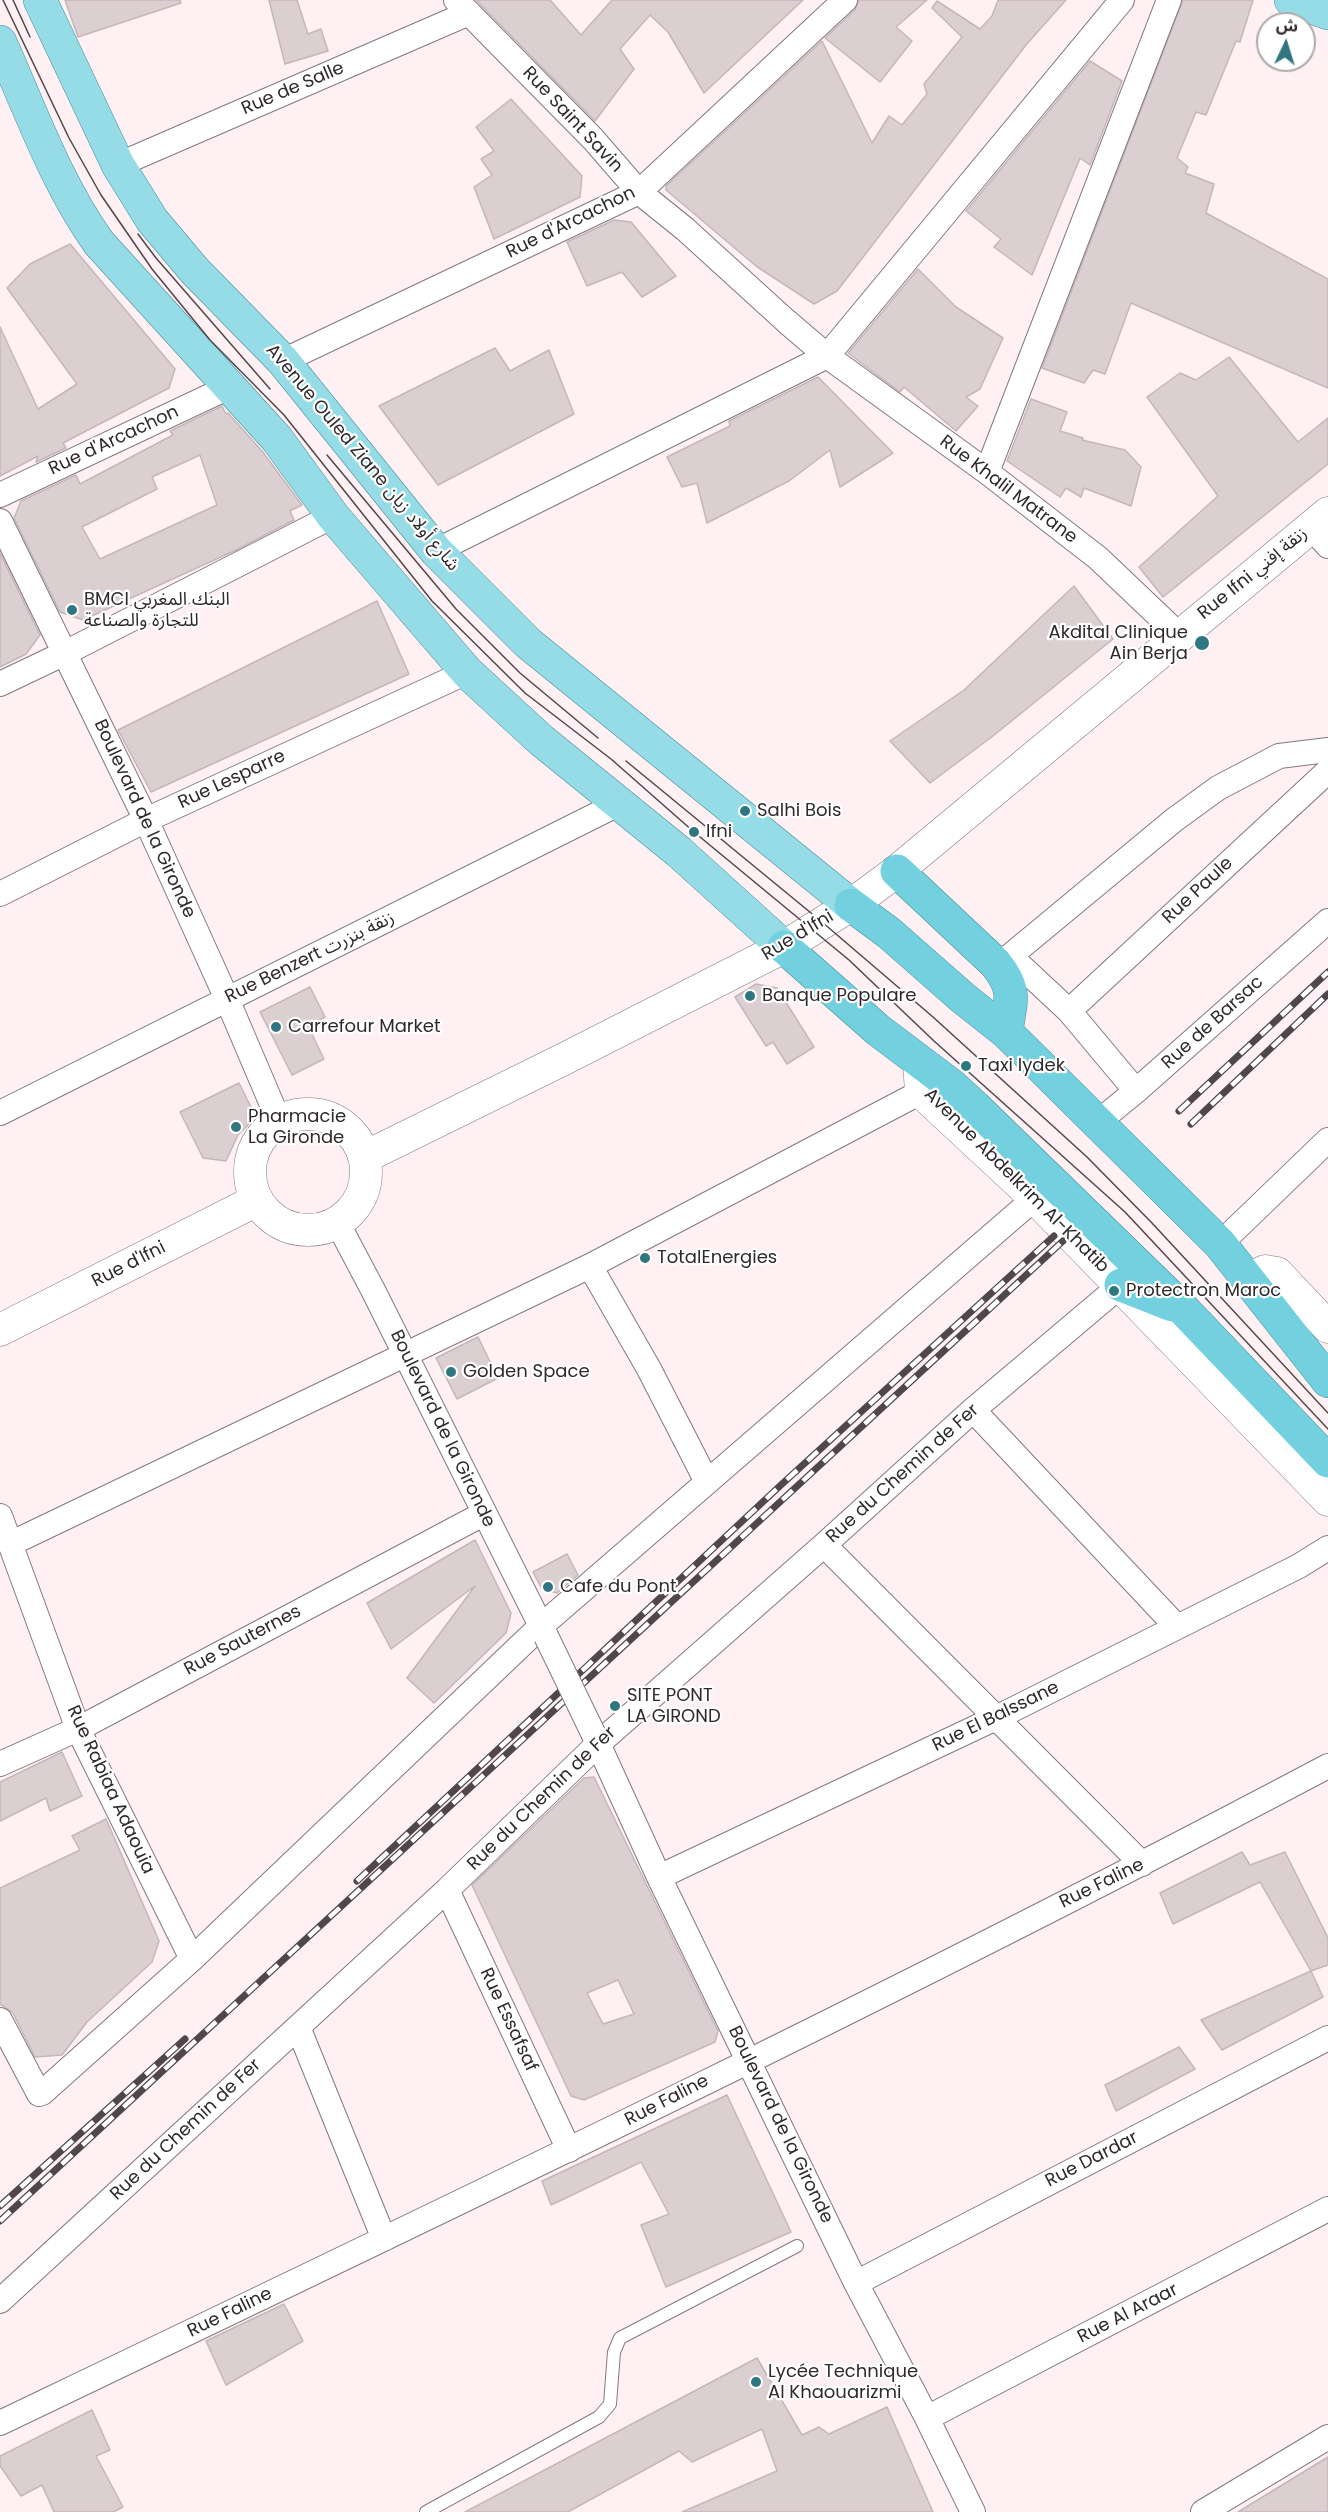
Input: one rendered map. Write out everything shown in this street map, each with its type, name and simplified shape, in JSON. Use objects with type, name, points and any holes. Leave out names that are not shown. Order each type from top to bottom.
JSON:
[{"type":"highway","points":[[897,871],[1002,960],[1011,986],[1006,1032]]},
{"type":"highway","name":"Avenue Ouled Ziane شارع أولاد زيان","points":[[851,905],[890,933],[1006,1032],[1220,1244],[1328,1381]]},
{"type":"highway","points":[[784,946],[878,1030],[920,1077],[975,1107],[1183,1309],[1328,1461]]},
{"type":"highway","points":[[1121,1285],[1183,1309]]},
{"type":"main road","name":"Avenue Ouled Ziane شارع أولاد زيان","points":[[40,0],[118,165],[152,220],[172,245],[283,361],[436,551],[528,643],[851,905]]},
{"type":"main road","points":[[1291,0],[1328,13]]},
{"type":"main road","points":[[0,42],[62,179],[85,224],[99,243],[277,439],[333,516],[467,672],[541,740],[679,852],[784,946]]},
{"type":"street","name":"Rue d'Arcachon","points":[[283,361],[639,192],[844,0]]},
{"type":"street","points":[[436,551],[827,356],[1122,0]]},
{"type":"street","points":[[987,472],[1169,0]]},
{"type":"street","name":"Rue de Salle","points":[[118,165],[462,6]]},
{"type":"street","name":"Rue Saint Savin","points":[[462,6],[593,139],[639,192],[685,229],[827,356]]},
{"type":"street","name":"Rue Khalil Matrane","points":[[827,356],[987,472],[1098,558],[1179,635]]},
{"type":"street","name":"Rue d'Arcachon","points":[[0,495],[229,387]]},
{"type":"street","points":[[0,684],[333,516]]},
{"type":"street","name":"Boulevard de la Gironde","points":[[0,521],[146,820],[279,1121]]},
{"type":"street","name":"Rue Ifni زنقة إفني","points":[[1179,635],[1322,529]]},
{"type":"street","name":"Rue d'Ifni","points":[[365,1157],[564,1059],[784,946],[851,905],[897,871],[1179,635]]},
{"type":"street","name":"Rue Lesparre","points":[[0,894],[146,820],[467,672]]},
{"type":"street","points":[[1136,1091],[1069,1011],[1002,960],[1174,820],[1218,788],[1279,756],[1328,750]]},
{"type":"street","name":"Rue Paule","points":[[1069,1011],[1328,771]]},
{"type":"street","name":"Rue Benzert زنقة بنزرت","points":[[0,1113],[620,803]]},
{"type":"street","name":"Rue de Barsac","points":[[1097,1123],[1328,921]]},
{"type":"street","points":[[10,1544],[591,1266],[920,1077]]},
{"type":"street","name":"Avenue Abdelkrim Al-Khatib","points":[[920,1077],[1328,1500]]},
{"type":"street","points":[[308,1114],[324,1116],[338,1122],[350,1131],[365,1157],[366,1176],[362,1194],[352,1210],[337,1222],[323,1228],[308,1230],[293,1228],[279,1222],[267,1213],[257,1200],[250,1179],[252,1156],[258,1142],[267,1130],[279,1121],[293,1116],[308,1114]]},
{"type":"street","points":[[1220,1244],[1328,1140]]},
{"type":"street","points":[[0,2020],[33,2084],[39,2094],[42,2093],[192,1959],[707,1482],[1035,1198]]},
{"type":"street","name":"Rue d'Ifni","points":[[0,1330],[257,1200]]},
{"type":"street","name":"Boulevard de la Gironde","points":[[337,1222],[406,1355],[596,1739],[659,1877],[856,2283],[927,2418],[973,2512]]},
{"type":"street","points":[[591,1266],[650,1369],[707,1482]]},
{"type":"street","points":[[1249,1279],[1265,1270],[1277,1273],[1328,1327]]},
{"type":"street","name":"Rue du Chemin de Fer","points":[[0,2301],[447,1890],[596,1739],[824,1545],[973,1410],[1121,1285]]},
{"type":"street","points":[[973,1410],[1177,1627]]},
{"type":"street","name":"Rue Sauternes","points":[[0,1764],[78,1729],[483,1514]]},
{"type":"street","name":"Rue Rabiaa Adaouia","points":[[0,1516],[78,1729],[192,1959]]},
{"type":"street","points":[[824,1545],[1142,1864]]},
{"type":"street","name":"Rue El Balssane","points":[[659,1877],[996,1718],[1299,1566],[1328,1548]]},
{"type":"street","name":"Rue Faline","points":[[0,2423],[568,2150],[1142,1864],[1328,1766]]},
{"type":"street","name":"Rue Essafsaf","points":[[447,1890],[568,2150]]},
{"type":"street","points":[[298,2027],[384,2239]]},
{"type":"street","name":"Rue Dardar","points":[[856,2283],[1328,2038]]},
{"type":"street","name":"Rue Al Araar","points":[[927,2418],[1328,2210]]},
{"type":"street","points":[[1203,2512],[1328,2437]]},
{"type":"lane","points":[[426,2512],[599,2417],[610,2404],[614,2352],[620,2338],[797,2246]]},
{"type":"building","points":[[65,0],[180,0],[181,3],[78,37]]},
{"type":"building","points":[[269,0],[297,0],[308,34],[321,29],[328,51],[285,64]]},
{"type":"building","points":[[476,0],[550,0],[581,35],[612,0],[803,0],[704,93],[668,32],[650,15],[620,49],[634,69],[595,121]]},
{"type":"building","points":[[859,0],[927,0],[896,27],[912,41],[880,82],[825,38],[855,10]]},
{"type":"building","points":[[998,0],[1066,0],[1026,45],[837,291],[814,304],[756,266],[666,190],[666,186],[822,41],[872,143],[889,116],[902,125],[927,94],[924,84],[962,37],[932,8],[937,1],[980,29],[992,16]]},
{"type":"building","points":[[1183,0],[1253,0],[1240,42],[1236,41],[1206,115],[1196,112],[1177,158],[1188,167],[1185,173],[1214,184],[1206,213],[1328,279],[1328,388],[1131,303],[1105,374],[1093,370],[1084,383],[1042,368]]},
{"type":"building","points":[[1090,61],[1122,81],[1090,165],[1080,158],[1032,275],[994,247],[1001,239],[966,211]]},
{"type":"building","points":[[511,99],[582,176],[580,197],[494,239],[474,187],[492,175],[481,159],[494,151],[476,127]]},
{"type":"building","points":[[614,220],[631,222],[676,276],[642,297],[622,272],[587,286],[567,242]]},
{"type":"building","points":[[70,244],[175,369],[169,388],[63,443],[66,448],[36,462],[38,456],[0,476],[0,327],[38,409],[77,384],[7,288],[30,264]]},
{"type":"building","points":[[918,269],[956,307],[1003,338],[980,389],[966,397],[978,406],[956,431],[904,387],[900,392],[848,353]]},
{"type":"building","points":[[495,348],[510,371],[549,350],[574,414],[438,485],[379,406]]},
{"type":"building","points":[[1229,357],[1298,442],[1328,418],[1328,464],[1163,597],[1139,567],[1218,496],[1147,397],[1180,373],[1196,380]]},
{"type":"building","points":[[818,377],[893,453],[840,487],[830,450],[789,481],[707,523],[697,483],[682,487],[667,457],[730,426],[729,421]]},
{"type":"building","points":[[1031,399],[1067,412],[1060,431],[1083,438],[1082,440],[1125,450],[1141,467],[1131,506],[1084,488],[1081,497],[1066,488],[1060,497],[1007,461]]},
{"type":"building","points":[[222,406],[226,414],[228,413],[262,451],[302,505],[290,511],[294,520],[236,550],[83,620],[60,612],[14,518],[21,501],[76,475],[80,484],[173,435],[170,431]],"holes":[[[200,455],[217,505],[100,559],[82,527],[157,489],[152,477]]]},
{"type":"building","points":[[0,553],[40,635],[26,654],[0,667]]},
{"type":"building","points":[[1074,586],[1113,639],[993,736],[930,783],[890,741],[964,690]]},
{"type":"building","points":[[377,601],[409,674],[151,792],[118,730]]},
{"type":"building","points":[[756,984],[777,988],[814,1047],[787,1064],[773,1042],[766,1046],[735,997]]},
{"type":"building","points":[[310,987],[325,1017],[308,1026],[324,1059],[292,1075],[260,1012]]},
{"type":"building","points":[[239,1083],[256,1117],[238,1135],[226,1161],[203,1158],[180,1112]]},
{"type":"building","points":[[478,1337],[498,1378],[457,1399],[436,1358]]},
{"type":"building","points":[[475,1540],[511,1613],[506,1633],[434,1703],[407,1678],[475,1586],[391,1649],[367,1603]]},
{"type":"building","points":[[567,1554],[578,1575],[557,1593],[542,1589],[533,1572]]},
{"type":"building","points":[[62,1752],[82,1796],[50,1811],[46,1798],[0,1821],[0,1782]]},
{"type":"building","points":[[594,1777],[718,2031],[715,2042],[584,2100],[571,2096],[472,1885],[584,1778]],"holes":[[[618,1980],[634,2014],[603,2024],[587,1993]]]},
{"type":"building","points":[[106,1819],[159,1941],[152,1962],[87,2022],[62,2055],[35,2057],[13,2013],[0,2004],[0,1888],[80,1850],[72,1836]]},
{"type":"building","points":[[1242,1852],[1250,1865],[1285,1852],[1328,1938],[1328,1965],[1311,1971],[1260,1882],[1173,1924],[1160,1893]]},
{"type":"building","points":[[1311,1971],[1323,1997],[1222,2050],[1201,2020]]},
{"type":"building","points":[[1179,2047],[1195,2069],[1116,2111],[1105,2085]]},
{"type":"building","points":[[727,2095],[791,2232],[666,2287],[641,2225],[669,2214],[641,2162],[551,2205],[542,2181]]},
{"type":"building","points":[[284,2304],[303,2341],[226,2385],[206,2341]]},
{"type":"building","points":[[757,2358],[802,2435],[819,2427],[829,2434],[887,2407],[933,2512],[682,2512],[777,2471],[762,2429],[692,2462],[679,2451],[568,2512],[465,2512]]},
{"type":"building","points":[[92,2410],[110,2450],[96,2456],[123,2507],[113,2512],[54,2512],[42,2485],[21,2496],[0,2466],[0,2456]]},
{"type":"building","points":[[1328,2457],[1328,2512],[1238,2512]]},
{"type":"tram line","points":[[3,0],[69,138],[101,195],[152,269],[210,340],[284,415],[432,601],[525,693],[611,759],[694,832],[849,960],[934,1041],[1125,1212],[1328,1429]]},
{"type":"tram line","points":[[13,0],[30,37]]},
{"type":"tram line","points":[[138,234],[156,258],[270,389]]},
{"type":"tram line","points":[[327,455],[456,609],[520,673],[598,738]]},
{"type":"tram line","points":[[626,761],[822,922],[933,1017],[1087,1157],[1152,1223],[1328,1413]]},
{"type":"railway","points":[[1179,1111],[1328,972]]},
{"type":"railway","points":[[1191,1124],[1328,994]]},
{"type":"railway","points":[[357,1881],[782,1484],[1054,1236]]},
{"type":"railway","points":[[0,2221],[1063,1241]]},
{"type":"railway","points":[[0,2206],[185,2039]]},
{"type":"place","name":"BMCI البنك المغربي للتجارة والصناعة","points":[[72,610]]},
{"type":"place","name":"Akdital Clinique Ain Berja","points":[[1202,643]]},
{"type":"place","name":"Salhi Bois","points":[[745,811]]},
{"type":"place","name":"Ifni","points":[[694,832]]},
{"type":"place","name":"Banque Populare","points":[[750,996]]},
{"type":"place","name":"Carrefour Market","points":[[276,1027]]},
{"type":"place","name":"Taxi lydek","points":[[966,1066]]},
{"type":"place","name":"Pharmacie La Gironde","points":[[236,1127]]},
{"type":"place","name":"TotalEnergies","points":[[645,1258]]},
{"type":"place","name":"Protectron Maroc","points":[[1114,1291]]},
{"type":"place","name":"Golden Space","points":[[451,1372]]},
{"type":"place","name":"Cafe du Pont","points":[[548,1587]]},
{"type":"place","name":"SITE PONT LA GIROND","points":[[615,1706]]},
{"type":"place","name":"Lycée Technique Al Khaouarizmi","points":[[756,2382]]}]
